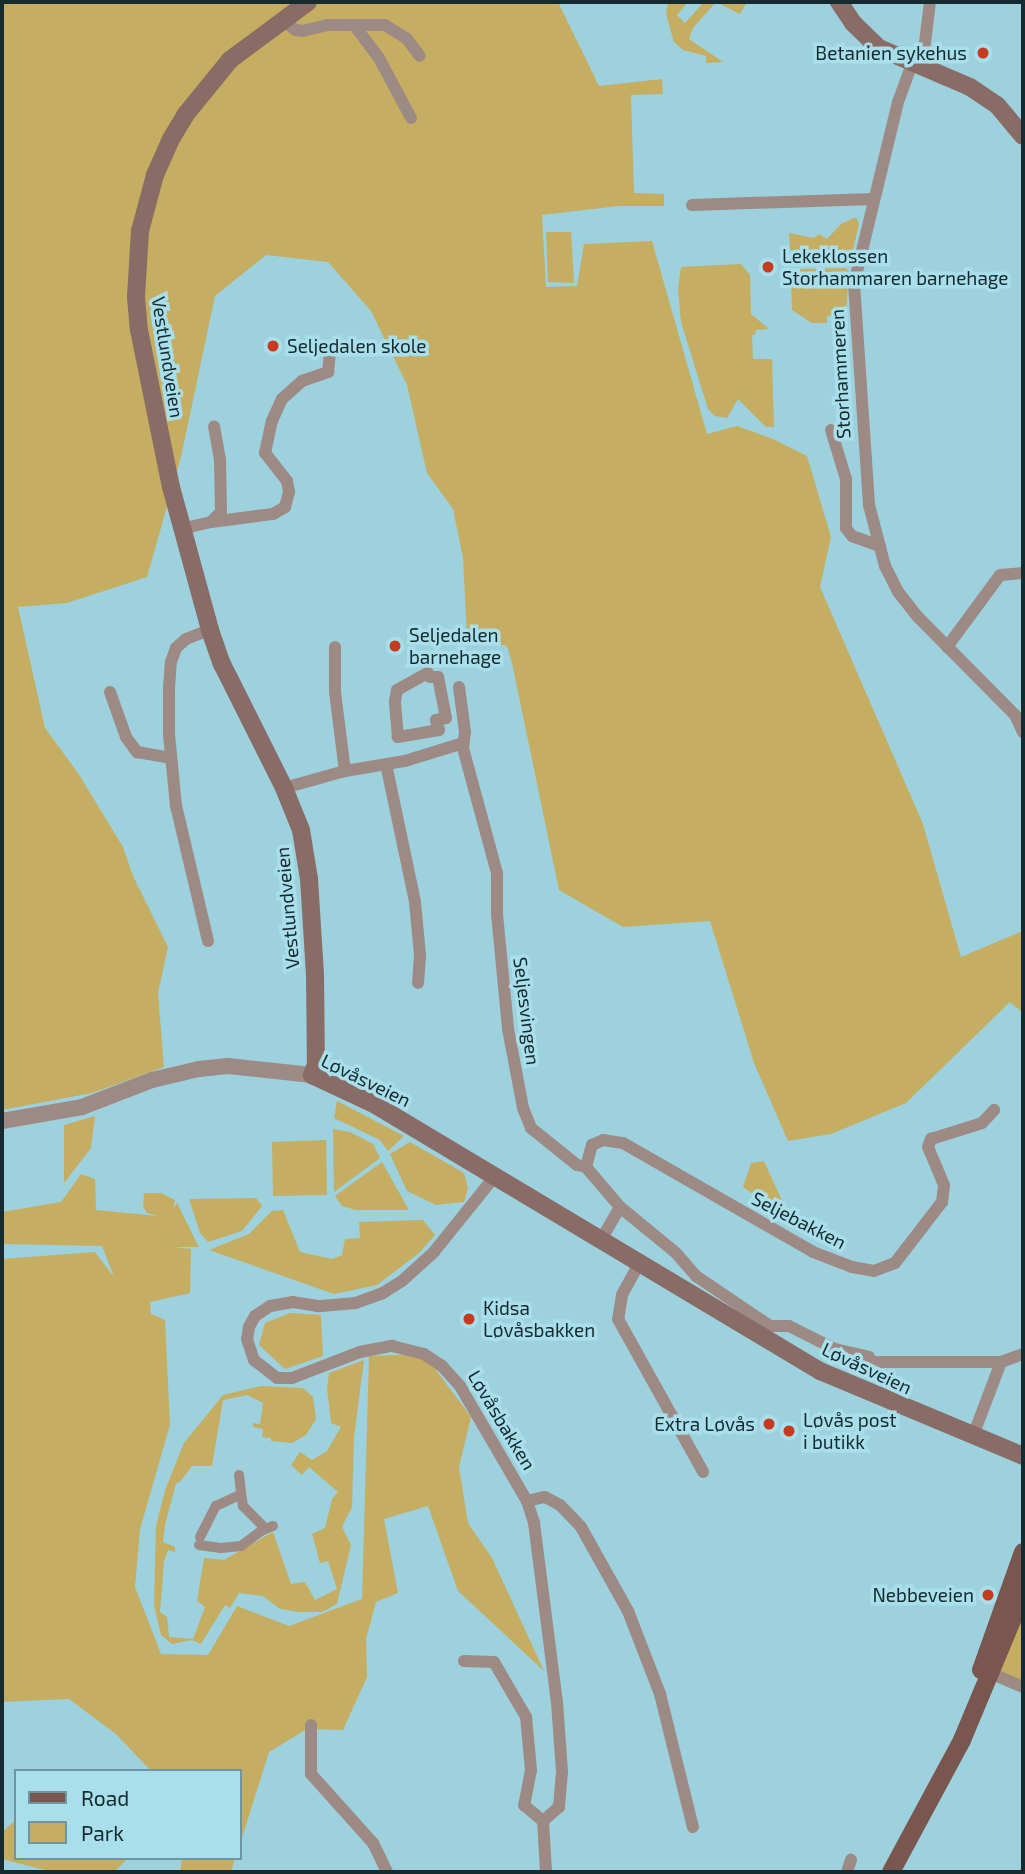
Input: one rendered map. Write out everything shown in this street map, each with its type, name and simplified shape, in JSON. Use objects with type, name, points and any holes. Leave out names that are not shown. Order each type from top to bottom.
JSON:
[{"type":"main road","name":"Vestlundveien","points":[[308,2],[230,60],[186,114],[155,175],[140,231],[136,262],[139,330],[181,529],[210,630],[244,712],[284,788],[301,830],[309,879],[316,1052],[312,1075]]},
{"type":"main road","points":[[839,2],[853,23],[879,48],[970,87],[997,105],[1023,136]]},
{"type":"main road","name":"Løvåsveien","points":[[312,1075],[374,1104],[820,1371],[1023,1456]]},
{"type":"main road","points":[[891,1872],[962,1740],[987,1671],[1023,1552]]},
{"type":"main road","points":[[987,1671],[1023,1594]]},
{"type":"street","points":[[917,66],[930,2]]},
{"type":"street","points":[[282,19],[295,30],[302,31],[328,25],[378,24],[393,28],[407,39],[420,56]]},
{"type":"street","points":[[354,25],[379,58],[411,118]]},
{"type":"street","name":"Storhammeren","points":[[917,66],[898,102],[854,284],[866,478],[874,532],[899,593],[947,647],[1015,715],[1023,732]]},
{"type":"street","points":[[692,205],[873,199]]},
{"type":"street","points":[[181,529],[273,514],[285,507],[289,492],[287,481],[265,453],[272,421],[282,399],[302,381],[328,372],[330,355]]},
{"type":"street","name":"Vestlundveien","points":[[211,522],[221,512],[222,505],[220,460],[214,427]]},
{"type":"street","name":"Storhammeren","points":[[831,430],[846,480],[846,528],[852,536],[880,546]]},
{"type":"street","points":[[947,647],[1000,575],[1023,573]]},
{"type":"street","points":[[208,941],[181,834],[170,758],[171,662],[176,648],[186,639],[210,630]]},
{"type":"street","points":[[335,647],[335,692],[345,771]]},
{"type":"street","points":[[428,673],[430,677],[438,677],[446,718],[436,720],[439,730],[398,737],[395,701],[397,690],[428,673]]},
{"type":"street","name":"Seljesvingen","points":[[459,687],[465,732],[463,743],[497,873],[497,914],[508,1029],[523,1108],[531,1128],[577,1165],[586,1167],[620,1208]]},
{"type":"street","points":[[110,692],[126,737],[137,752],[170,758]]},
{"type":"street","points":[[284,788],[463,743]]},
{"type":"street","points":[[386,764],[415,902],[420,955],[418,984]]},
{"type":"street","name":"Løvåsveien","points":[[2,1121],[82,1107],[152,1080],[199,1069],[228,1066],[312,1075]]},
{"type":"street","name":"Seljebakken","points":[[586,1167],[592,1145],[603,1140],[623,1143],[813,1252],[852,1267],[874,1271],[895,1263],[942,1202],[944,1185],[929,1154],[931,1139],[982,1123],[994,1110]]},
{"type":"street","name":"Løvåsbakken","points":[[495,1176],[434,1252],[402,1281],[383,1293],[356,1303],[318,1306],[282,1302],[270,1306],[255,1316],[247,1339],[254,1360],[270,1375],[283,1380],[383,1346],[424,1354],[442,1366],[460,1386],[527,1501],[537,1536],[561,1757],[559,1807],[543,1821]]},
{"type":"street","points":[[601,1240],[620,1208]]},
{"type":"street","name":"Løvåsveien","points":[[620,1208],[676,1253],[696,1276],[770,1326],[789,1326],[835,1349],[872,1359],[1001,1362],[1023,1354]]},
{"type":"street","points":[[639,1264],[622,1294],[618,1319],[703,1472]]},
{"type":"street","points":[[973,1436],[1001,1362]]},
{"type":"street","points":[[239,1475],[240,1495],[246,1512],[269,1527],[241,1546],[221,1548],[200,1541],[216,1506],[240,1495]]},
{"type":"street","name":"Løvåsbakken","points":[[527,1501],[545,1497],[560,1505],[581,1527],[628,1611],[660,1694],[693,1827]]},
{"type":"street","points":[[464,1661],[494,1662],[526,1717],[531,1770],[524,1805],[543,1821],[546,1872]]},
{"type":"street","points":[[987,1671],[1023,1687]]},
{"type":"street","points":[[311,1725],[312,1774],[373,1843],[387,1872]]},
{"type":"green space","points":[[2,2],[558,2],[599,86],[662,79],[663,94],[631,95],[634,193],[664,194],[664,206],[619,206],[542,215],[546,287],[577,286],[584,244],[652,241],[707,434],[737,426],[773,439],[807,456],[831,537],[820,587],[923,824],[961,957],[1023,931],[1023,1013],[1010,1002],[906,1103],[831,1134],[788,1141],[754,1063],[710,921],[623,927],[559,890],[507,646],[467,637],[463,558],[453,509],[427,473],[407,385],[371,311],[328,262],[266,255],[215,296],[181,457],[147,577],[67,603],[18,607],[45,728],[78,773],[123,847],[133,876],[168,947],[158,993],[164,1067],[92,1093],[2,1110]]},
{"type":"green space","points":[[668,2],[688,2],[677,15],[685,23],[704,2],[716,2],[693,28],[689,39],[723,62],[706,63],[706,56],[683,50],[674,42],[666,14]]},
{"type":"green space","points":[[716,2],[747,2],[740,14]]},
{"type":"green space","points":[[856,217],[859,224],[852,254],[847,259],[804,261],[790,249],[789,233],[814,238],[819,234],[827,239],[841,224]]},
{"type":"green space","points":[[546,232],[571,232],[574,283],[548,282]]},
{"type":"green space","points":[[741,264],[750,275],[751,314],[769,329],[756,330],[755,335],[752,335],[753,359],[772,359],[774,427],[766,427],[738,399],[727,418],[715,416],[708,409],[681,322],[678,289],[681,267]]},
{"type":"green space","points":[[846,268],[849,272],[845,326],[840,326],[839,315],[827,316],[827,323],[812,323],[792,310],[791,278],[801,269]]},
{"type":"green space","points":[[337,1101],[404,1136],[388,1151],[380,1140],[334,1118]]},
{"type":"green space","points":[[95,1116],[91,1148],[64,1183],[64,1125]]},
{"type":"green space","points":[[333,1129],[350,1132],[373,1144],[380,1158],[334,1192]]},
{"type":"green space","points":[[326,1140],[327,1195],[273,1196],[272,1142]]},
{"type":"green space","points":[[410,1142],[464,1173],[468,1188],[464,1202],[436,1205],[407,1191],[390,1154]]},
{"type":"green space","points":[[764,1161],[783,1203],[776,1210],[743,1187],[751,1163]]},
{"type":"green space","points":[[382,1162],[409,1210],[356,1210],[342,1206],[335,1196]]},
{"type":"green space","points":[[81,1174],[95,1179],[96,1210],[158,1216],[147,1213],[143,1206],[144,1193],[161,1193],[175,1200],[173,1209],[177,1203],[199,1247],[172,1247],[191,1249],[190,1293],[150,1302],[151,1314],[165,1320],[170,1425],[140,1529],[135,1587],[161,1654],[208,1655],[237,1606],[289,1626],[362,1599],[369,1356],[424,1354],[471,1417],[459,1467],[468,1523],[492,1558],[544,1671],[458,1591],[428,1506],[384,1519],[398,1593],[376,1602],[366,1639],[367,1677],[343,1730],[307,1729],[269,1752],[242,1838],[242,1769],[149,1769],[117,1735],[69,1699],[2,1702],[2,1259],[95,1252],[114,1277],[102,1246],[2,1244],[2,1212],[61,1202]]},
{"type":"green space","points":[[256,1198],[262,1206],[242,1231],[208,1242],[200,1233],[189,1199]]},
{"type":"green space","points":[[283,1210],[300,1252],[332,1259],[342,1255],[345,1239],[360,1238],[359,1222],[423,1220],[435,1235],[419,1253],[377,1285],[334,1294],[209,1250],[249,1234],[272,1211]]},
{"type":"green space","points":[[290,1313],[321,1315],[323,1356],[285,1369],[259,1345],[265,1323]]},
{"type":"green space","points":[[364,1360],[354,1438],[352,1507],[342,1527],[351,1545],[337,1604],[322,1612],[299,1612],[280,1609],[263,1596],[239,1593],[230,1608],[225,1605],[201,1644],[192,1640],[172,1644],[161,1635],[154,1605],[156,1526],[165,1490],[184,1443],[223,1395],[261,1386],[303,1388],[313,1397],[316,1419],[306,1435],[292,1443],[271,1441],[271,1438],[262,1437],[263,1429],[253,1427],[253,1423],[260,1424],[263,1403],[247,1395],[223,1400],[212,1466],[192,1466],[180,1482],[176,1483],[165,1525],[163,1542],[175,1547],[175,1552],[168,1550],[164,1561],[160,1612],[167,1617],[169,1637],[193,1639],[205,1607],[197,1601],[204,1558],[224,1560],[273,1532],[291,1584],[305,1582],[315,1600],[337,1589],[328,1561],[320,1563],[312,1534],[325,1528],[332,1499],[338,1492],[309,1467],[302,1475],[291,1465],[300,1452],[312,1460],[327,1451],[341,1427],[331,1423],[327,1388],[329,1373]]},
{"type":"green space","points":[[1023,1594],[1023,1687],[992,1673]]},
{"type":"green space","points":[[14,1822],[14,1860],[126,1860],[114,1872],[53,1872],[2,1859],[2,1832]]},
{"type":"green space","points":[[182,1860],[234,1860],[231,1872],[180,1872]]},
{"type":"place","name":"Betanien sykehus","points":[[983,53]]},
{"type":"place","name":"Lekeklossen Storhammaren barnehage","points":[[768,267]]},
{"type":"place","name":"Seljedalen skole","points":[[273,346]]},
{"type":"place","name":"Seljedalen barnehage","points":[[395,646]]},
{"type":"place","name":"Kidsa Løvåsbakken","points":[[469,1319]]},
{"type":"place","name":"Extra Løvås","points":[[769,1424]]},
{"type":"place","name":"Løvås post i butikk","points":[[789,1431]]},
{"type":"place","name":"Nebbeveien","points":[[988,1595]]}]
